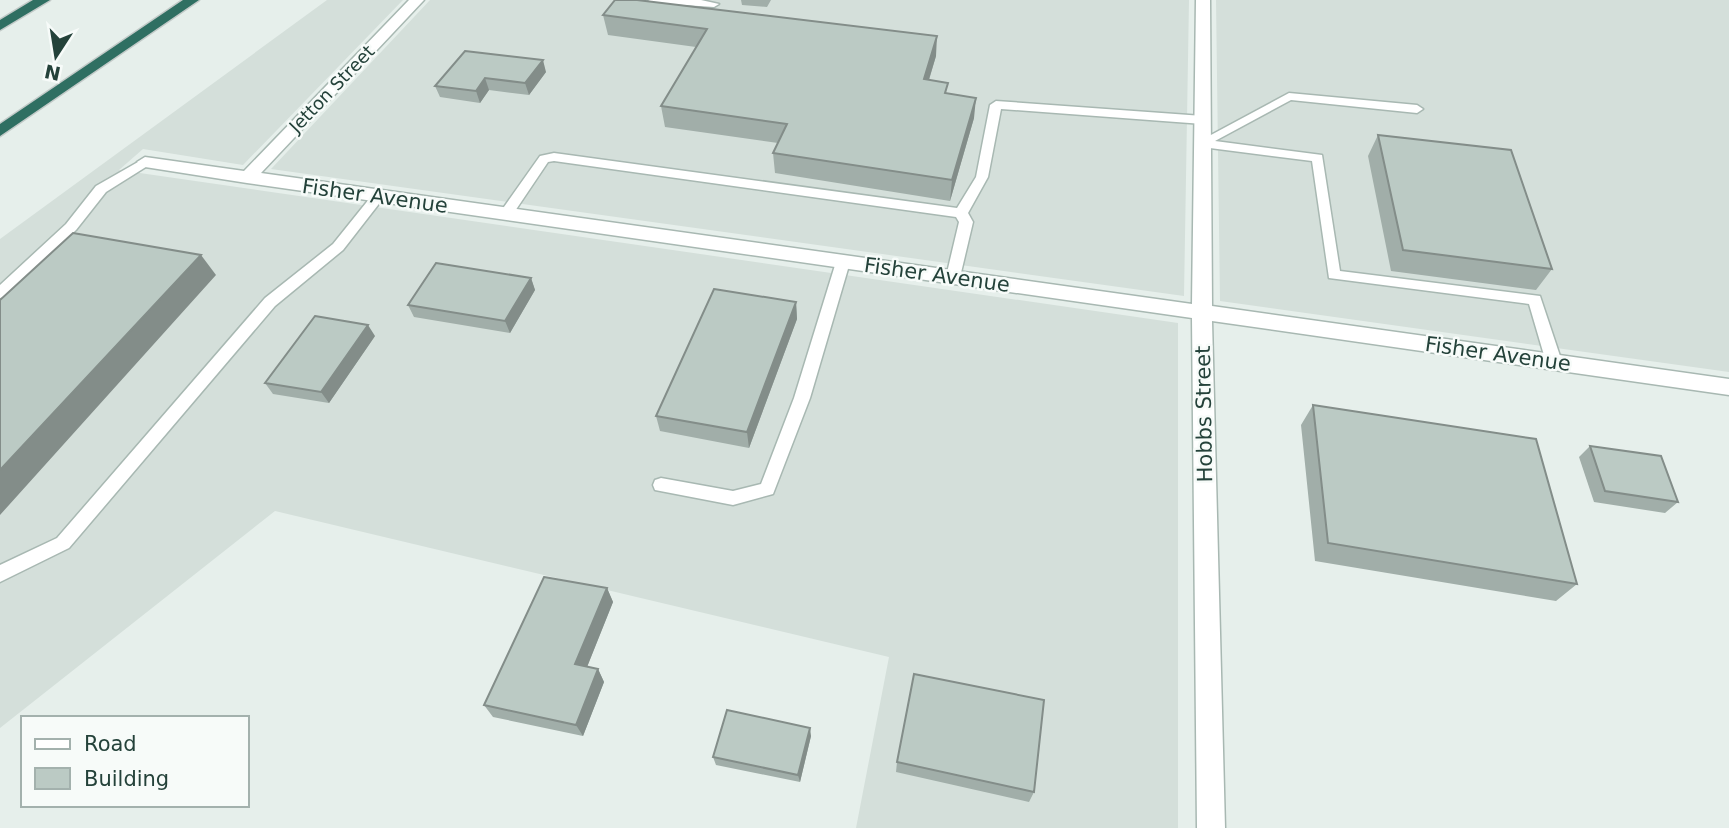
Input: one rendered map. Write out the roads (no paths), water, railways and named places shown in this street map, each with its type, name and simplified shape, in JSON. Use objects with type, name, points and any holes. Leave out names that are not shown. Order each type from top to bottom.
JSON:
[{"type":"highway","points":[[0,26],[43,0]]},
{"type":"highway","points":[[0,131],[192,0]]},
{"type":"street","name":"Jetton Street","points":[[247,178],[417,0]]},
{"type":"street","name":"Hobbs Street","points":[[1201,0],[1202,312],[1212,828]]},
{"type":"street","name":"Fisher Avenue","points":[[145,162],[1729,387]]},
{"type":"lane","points":[[653,0],[714,4]]},
{"type":"lane","points":[[1202,143],[1249,115],[1289,96],[1417,109]]},
{"type":"lane","points":[[961,213],[982,177],[996,105],[1203,120]]},
{"type":"lane","points":[[1202,143],[1318,158],[1334,275],[1535,300],[1554,362]]},
{"type":"lane","points":[[506,214],[544,159],[554,157],[961,213]]},
{"type":"lane","points":[[0,293],[71,227],[101,189],[145,162]]},
{"type":"lane","points":[[0,574],[63,544],[270,302],[338,247],[379,196]]},
{"type":"lane","points":[[953,278],[965,222],[961,213]]},
{"type":"lane","points":[[661,485],[733,498],[767,489],[802,398],[843,262]]}]
